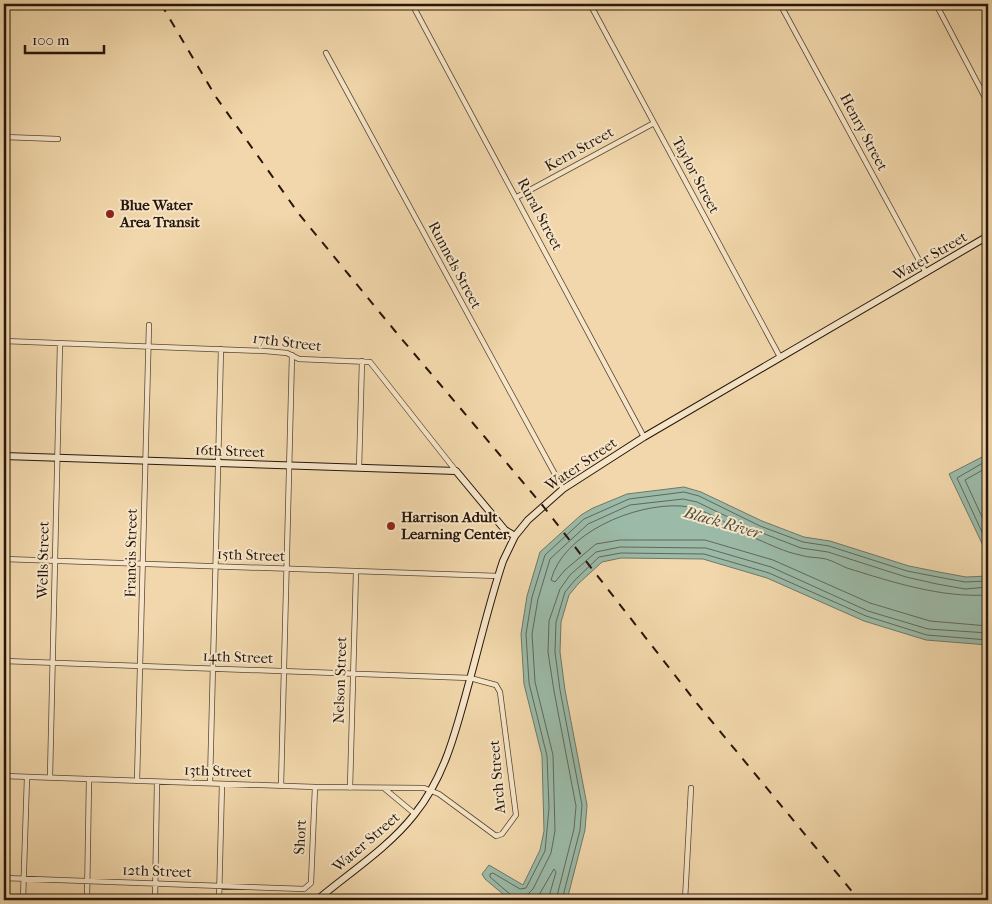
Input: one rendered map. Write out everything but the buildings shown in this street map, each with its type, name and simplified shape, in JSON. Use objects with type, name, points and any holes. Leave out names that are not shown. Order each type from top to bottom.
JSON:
[{"type":"street","points":[[4,20],[7,4]]},
{"type":"street","name":"Rural Street","points":[[412,4],[644,437]]},
{"type":"street","name":"Taylor Street","points":[[590,4],[780,357]]},
{"type":"street","name":"Henry Street","points":[[780,4],[926,273]]},
{"type":"street","points":[[936,4],[988,103]]},
{"type":"street","name":"Runnels Street","points":[[326,53],[562,489]]},
{"type":"street","name":"Kern Street","points":[[517,197],[654,123]]},
{"type":"street","points":[[4,137],[58,139]]},
{"type":"street","name":"Water Street","points":[[317,900],[397,834],[415,814],[432,789],[448,758],[498,576],[515,536],[528,520],[562,489],[644,437],[988,236]]},
{"type":"street","name":"Francis Street","points":[[137,781],[149,326]]},
{"type":"street","name":"17th Street","points":[[4,342],[280,352],[299,359],[362,361]]},
{"type":"street","name":"Wells Street","points":[[50,777],[60,343]]},
{"type":"street","points":[[210,783],[221,349]]},
{"type":"street","points":[[282,786],[292,355]]},
{"type":"street","points":[[359,468],[362,361],[372,365],[505,530],[515,536]]},
{"type":"street","name":"16th Street","points":[[4,456],[456,471]]},
{"type":"street","name":"15th Street","points":[[4,559],[498,576]]},
{"type":"street","name":"Nelson Street","points":[[350,788],[356,572]]},
{"type":"street","name":"14th Street","points":[[4,661],[470,678]]},
{"type":"street","name":"Arch Street","points":[[432,789],[493,836],[502,834],[515,818],[499,688],[470,678]]},
{"type":"street","name":"13th Street","points":[[4,776],[315,788],[432,789]]},
{"type":"street","points":[[23,900],[27,776]]},
{"type":"street","points":[[87,900],[89,779]]},
{"type":"street","points":[[155,900],[158,782]]},
{"type":"street","points":[[219,900],[222,784]]},
{"type":"street","name":"Short","points":[[309,887],[315,788]]},
{"type":"street","points":[[685,900],[691,788]]},
{"type":"street","points":[[385,789],[415,814]]},
{"type":"street","name":"12th Street","points":[[4,878],[298,890],[309,887]]},
{"type":"water","points":[[988,454],[988,556],[949,474]]},
{"type":"water","name":"Black River","points":[[684,487],[701,492],[762,521],[804,537],[830,541],[909,566],[966,577],[988,576],[988,645],[926,640],[864,621],[767,578],[703,559],[621,558],[602,562],[569,595],[561,622],[560,652],[565,690],[587,805],[585,830],[567,900],[510,900],[485,879],[482,874],[489,865],[523,885],[540,850],[544,831],[542,756],[524,684],[521,634],[527,596],[540,552],[581,515],[593,508],[627,494]]},
{"type":"railway","points":[[161,4],[216,97],[299,214],[543,506],[695,701],[859,900]]},
{"type":"place","name":"Blue Water Area Transit","points":[[110,214]]},
{"type":"place","name":"Harrison Adult Learning Center","points":[[391,526]]}]
